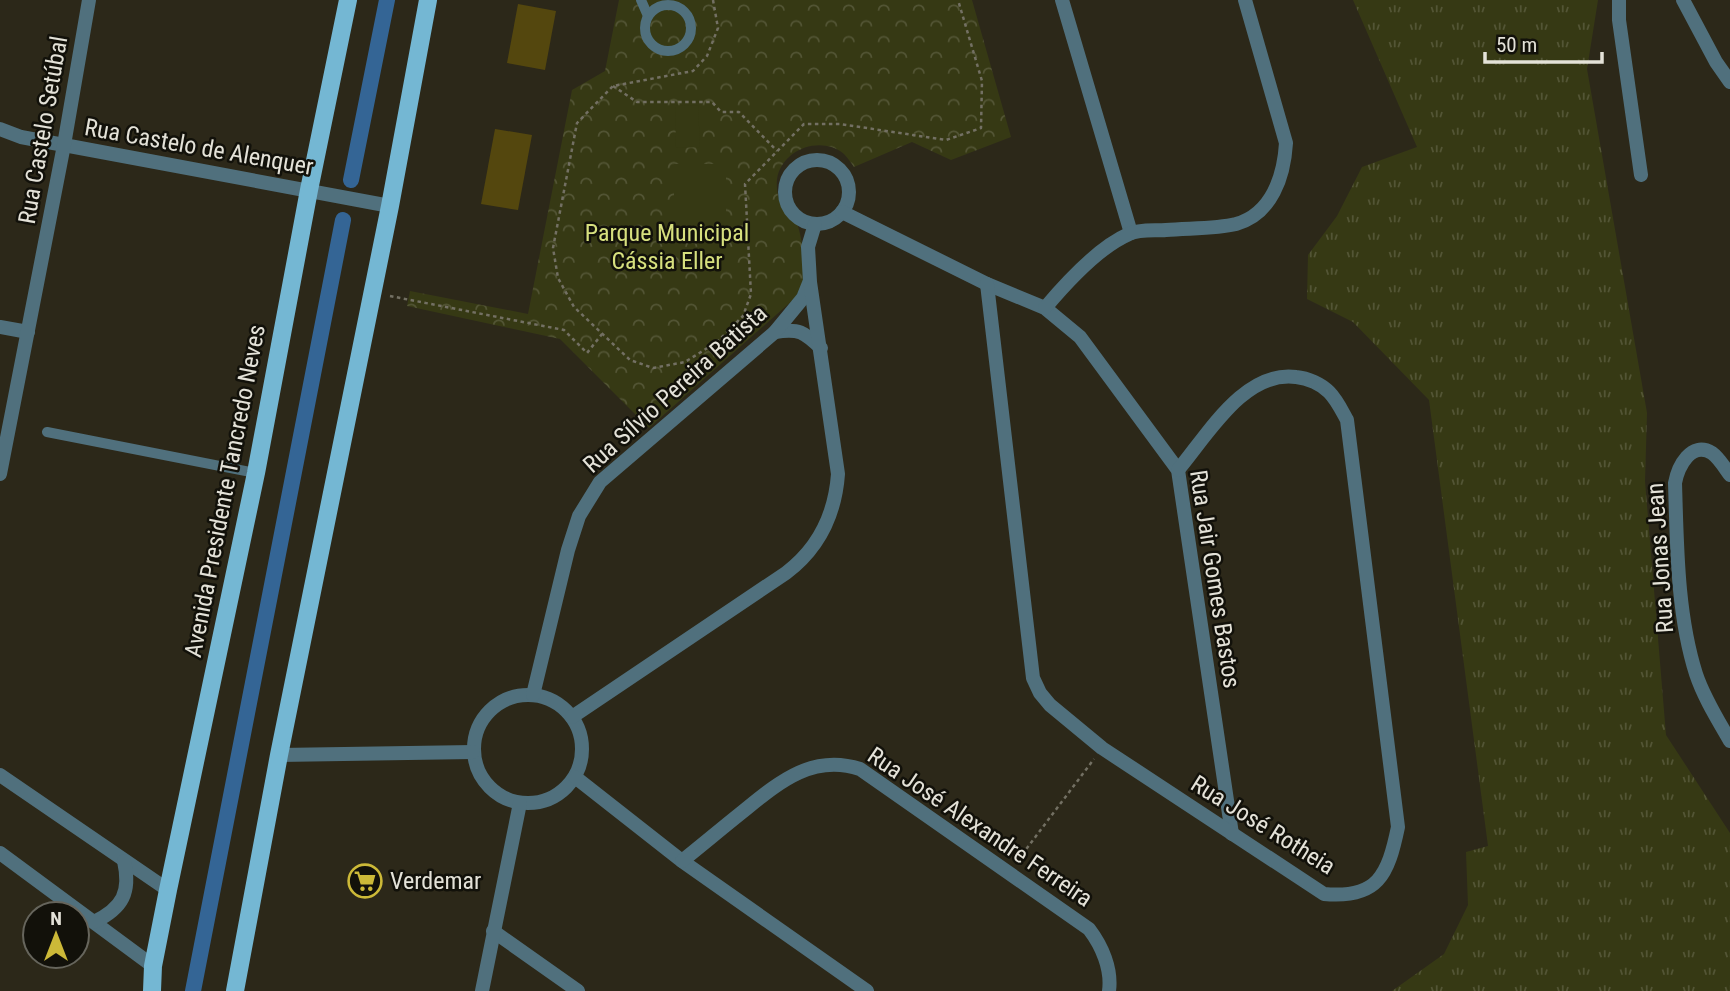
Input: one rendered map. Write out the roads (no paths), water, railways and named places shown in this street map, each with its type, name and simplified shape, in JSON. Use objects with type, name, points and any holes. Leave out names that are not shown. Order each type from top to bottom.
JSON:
[{"type":"main road","name":"Avenida Presidente Tancredo Neves","points":[[152,991],[153,966],[168,890],[256,473],[348,0]]},
{"type":"main road","points":[[235,991],[428,0]]},
{"type":"street","name":"Rua Castelo Setúbal","points":[[0,474],[64,145],[89,0]]},
{"type":"street","points":[[1062,0],[1131,233]]},
{"type":"street","points":[[1045,308],[1064,286],[1108,247],[1131,233],[1236,224],[1257,214],[1271,198],[1285,164],[1286,143],[1245,0]]},
{"type":"street","points":[[1619,0],[1619,20],[1641,175]]},
{"type":"street","points":[[1683,0],[1716,62],[1730,82]]},
{"type":"street","name":"Rua Castelo de Alenquer","points":[[0,129],[21,137],[390,206]]},
{"type":"street","points":[[811,160],[824,160],[836,165],[845,175],[850,187],[849,201],[842,212],[830,221],[815,224],[802,221],[792,212],[786,201],[785,187],[789,175],[798,165],[811,160]]},
{"type":"street","name":"Rua Jair Gomes Bastos","points":[[842,212],[987,284],[1045,308],[1080,337],[1178,470],[1232,834]]},
{"type":"street","points":[[572,717],[801,562],[812,549],[831,515],[838,474],[810,282],[808,247],[815,224]]},
{"type":"street","name":"Rua Sílvio Pereira Batista","points":[[533,695],[568,550],[579,516],[600,482],[775,332],[803,298],[810,282]]},
{"type":"street","name":"Rua José Rotheia","points":[[987,284],[1033,678],[1040,694],[1102,748],[1324,894],[1345,896],[1363,891],[1381,877],[1392,857],[1398,827],[1347,420],[1329,392],[1309,379],[1273,377],[1257,383],[1232,404],[1178,470]]},
{"type":"street","points":[[0,327],[28,332]]},
{"type":"street","points":[[775,332],[793,329],[805,333],[821,348]]},
{"type":"street","name":"Rua Jonas Jean","points":[[1730,475],[1717,457],[1708,451],[1692,453],[1678,470],[1675,483],[1682,604],[1689,649],[1709,704],[1730,741]]},
{"type":"street","points":[[533,695],[548,698],[572,717],[583,746],[581,762],[575,777],[561,793],[541,802],[520,803],[505,799],[488,786],[476,767],[473,752],[475,734],[484,717],[497,704],[514,696],[533,695]]},
{"type":"street","points":[[279,755],[473,752]]},
{"type":"street","name":"Rua José Alexandre Ferreira","points":[[682,860],[775,786],[800,771],[825,764],[842,763],[860,769],[1089,929],[1101,945],[1111,981],[1109,991]]},
{"type":"street","points":[[0,775],[168,890]]},
{"type":"street","points":[[575,777],[682,860],[867,991]]},
{"type":"street","points":[[482,991],[520,803]]},
{"type":"street","points":[[0,853],[153,966]]},
{"type":"street","points":[[94,922],[108,915],[125,895],[128,881],[124,860]]},
{"type":"street","points":[[493,931],[578,991]]},
{"type":"lane","points":[[641,0],[648,16],[645,23],[646,37],[657,49],[674,51],[687,43],[692,27],[690,19],[681,8],[667,5],[653,10],[648,16]]},
{"type":"lane","points":[[47,432],[256,473]]},
{"type":"waterway","points":[[351,180],[387,0]]},
{"type":"waterway","points":[[193,991],[343,220]]},
{"type":"place","name":"Verdemar","points":[[365,881]]},
{"type":"park label","name":"Parque Municipal Cássia Eller","points":[[667,247]]}]
